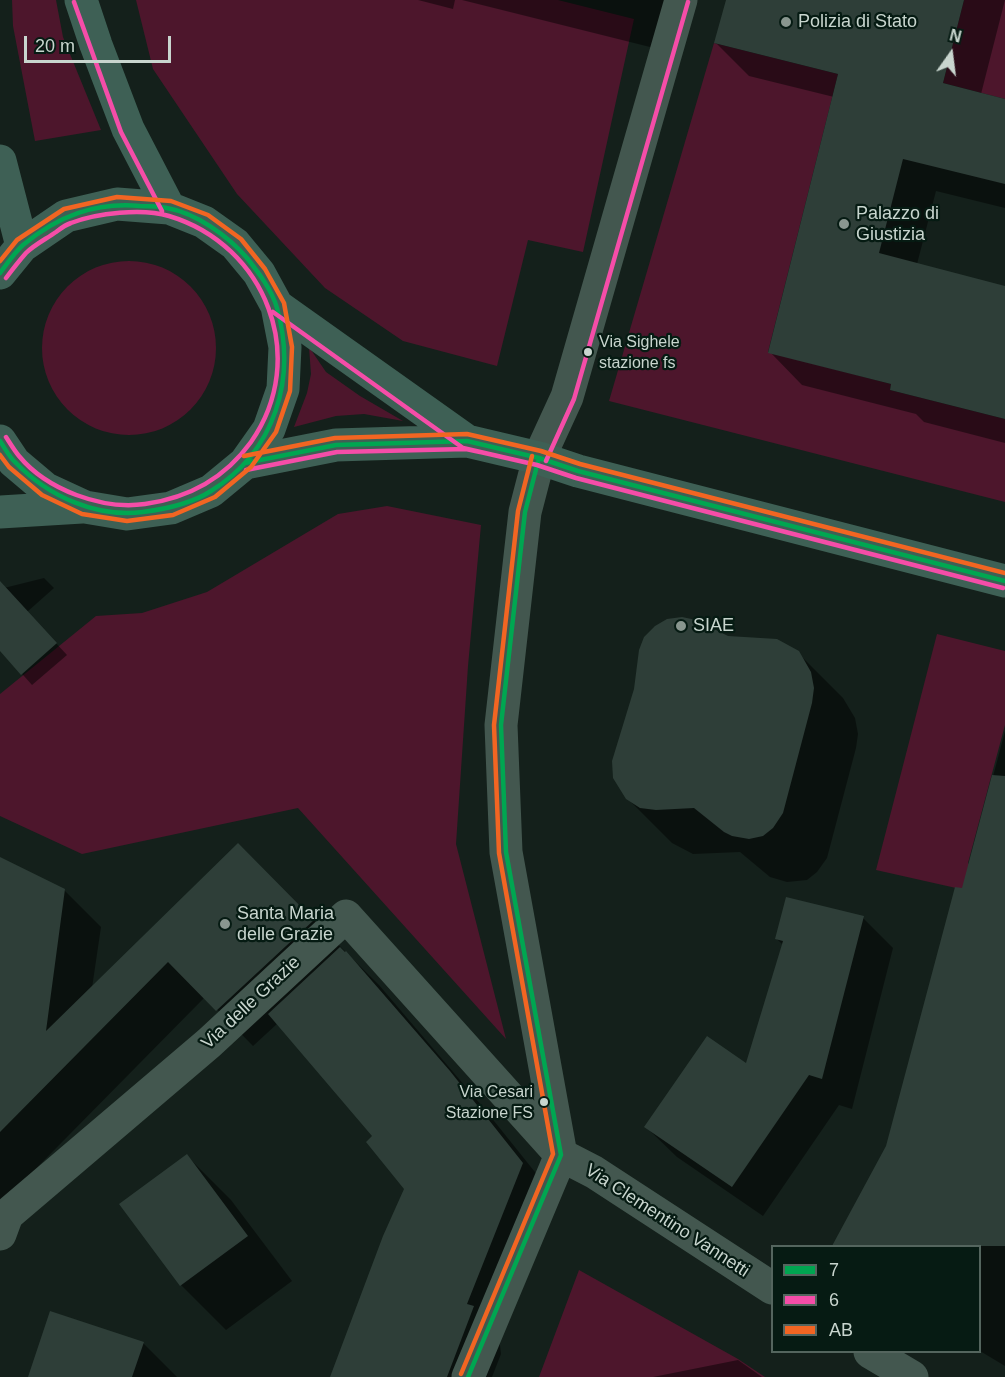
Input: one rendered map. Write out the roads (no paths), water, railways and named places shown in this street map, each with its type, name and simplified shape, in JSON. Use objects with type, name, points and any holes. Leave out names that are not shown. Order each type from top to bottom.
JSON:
[{"type":"main road","points":[[81,0],[128,129],[169,208]]},
{"type":"main road","points":[[0,161],[22,246]]},
{"type":"main road","points":[[0,273],[22,246],[66,216],[117,204],[169,208],[204,222],[235,244],[260,273],[277,306],[285,347],[283,389],[268,429],[245,463],[211,491],[171,508],[128,514],[85,507],[0,512]]},
{"type":"main road","points":[[277,306],[467,441]]},
{"type":"main road","points":[[0,441],[14,462],[46,489],[85,507]]},
{"type":"main road","points":[[245,463],[336,444],[467,441],[540,458],[578,471],[1005,581]]},
{"type":"street","points":[[468,1377],[561,1155],[506,852],[501,725],[525,512],[540,458],[567,397],[681,0]]},
{"type":"street","name":"Via delle Grazie","points":[[0,1233],[7,1215],[209,1043],[346,916],[561,1155]]},
{"type":"street","name":"Via Clementino Vannetti","points":[[561,1155],[594,1172],[771,1287]]},
{"type":"street","points":[[872,1353],[912,1377]]},
{"type":"place","name":"Polizia di Stato","points":[[786,22]]},
{"type":"place","name":"Palazzo di Giustizia","points":[[844,224]]},
{"type":"place","name":"Via Sighele stazione fs","points":[[588,352]]},
{"type":"place","name":"SIAE","points":[[681,626]]},
{"type":"place","name":"Santa Maria delle Grazie","points":[[225,924]]},
{"type":"place","name":"Via Cesari Stazione FS","points":[[544,1102]]}]
